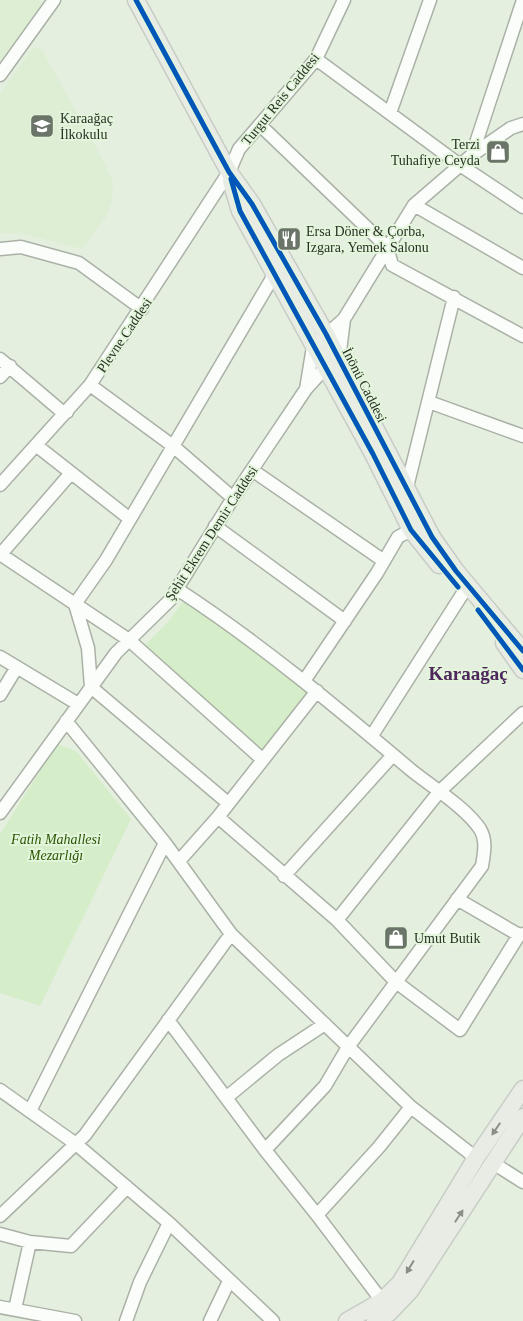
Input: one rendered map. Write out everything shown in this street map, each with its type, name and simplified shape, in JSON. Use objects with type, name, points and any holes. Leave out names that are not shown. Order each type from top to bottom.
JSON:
[{"type":"main road","name":"İnönü Caddesi","points":[[136,0],[229,172],[252,204],[326,334],[406,491],[432,537],[456,571],[523,651]]},
{"type":"main road","name":"İnönü Caddesi","points":[[229,172],[240,211],[324,368],[373,454],[411,530],[523,670]]},
{"type":"main road","points":[[347,1321],[382,1301],[400,1283],[476,1158],[523,1089]]},
{"type":"main road","points":[[375,1321],[389,1313],[410,1291],[523,1117]]},
{"type":"street","points":[[0,75],[54,0]]},
{"type":"street","name":"Turgut Reis Caddesi","points":[[229,172],[239,149],[316,59],[344,0]]},
{"type":"street","points":[[390,113],[430,0]]},
{"type":"street","points":[[472,155],[523,0]]},
{"type":"street","points":[[316,59],[460,165],[523,207]]},
{"type":"street","points":[[306,390],[314,348],[326,334],[344,319],[414,205],[472,155],[511,128],[523,124]]},
{"type":"street","points":[[260,125],[387,247],[392,265],[523,336]]},
{"type":"street","name":"Plevne Caddesi","points":[[0,485],[90,385],[142,309],[229,172]]},
{"type":"street","points":[[414,205],[523,268]]},
{"type":"street","points":[[0,249],[21,247],[79,263],[142,309]]},
{"type":"street","points":[[75,604],[106,560],[274,275]]},
{"type":"street","points":[[406,491],[454,297]]},
{"type":"street","points":[[339,359],[344,319]]},
{"type":"street","name":"Şehit Ekrem Demir Caddesi","points":[[1,809],[78,704],[129,640],[170,600],[233,498],[306,390],[324,368],[339,359]]},
{"type":"street","points":[[0,377],[5,362],[60,410],[67,412]]},
{"type":"street","points":[[90,385],[173,446],[233,498]]},
{"type":"street","points":[[429,402],[523,436]]},
{"type":"street","points":[[37,446],[130,519]]},
{"type":"street","points":[[252,470],[384,561]]},
{"type":"street","points":[[71,473],[0,555],[129,640],[262,759]]},
{"type":"street","points":[[215,526],[345,621]]},
{"type":"street","points":[[304,681],[345,621],[398,537],[411,530]]},
{"type":"street","points":[[176,589],[317,691],[472,820],[480,830],[485,844],[482,866],[348,1046],[324,1086],[265,1150]]},
{"type":"street","points":[[372,737],[463,593]]},
{"type":"street","points":[[75,604],[88,648],[91,687],[228,803]]},
{"type":"street","points":[[0,657],[78,704]]},
{"type":"street","points":[[0,695],[17,667]]},
{"type":"street","points":[[30,1111],[158,856],[173,852],[218,817],[317,691]]},
{"type":"street","points":[[337,920],[439,792],[523,713]]},
{"type":"street","points":[[66,721],[173,852],[231,934],[411,1106],[476,1158]]},
{"type":"street","points":[[284,876],[393,755]]},
{"type":"street","points":[[218,817],[337,920],[396,982],[460,1030],[521,934],[457,899]]},
{"type":"street","points":[[2,1211],[85,1135],[231,934]]},
{"type":"street","points":[[168,1020],[265,1150],[317,1214],[382,1301]]},
{"type":"street","points":[[227,1097],[278,1055],[325,1024]]},
{"type":"street","points":[[0,1090],[76,1144],[127,1187],[169,1223],[228,1281],[273,1321]]},
{"type":"street","points":[[317,1214],[379,1147],[411,1106]]},
{"type":"street","points":[[493,1163],[523,1182]]},
{"type":"street","points":[[0,1234],[30,1242],[72,1246],[127,1187]]},
{"type":"street","points":[[126,1321],[140,1282],[169,1223]]},
{"type":"street","points":[[15,1310],[30,1242]]},
{"type":"street","points":[[210,1321],[228,1281]]},
{"type":"street","points":[[0,1307],[75,1321]]},
{"type":"shaded area","points":[[0,0],[39,0],[43,6],[0,65]]},
{"type":"shaded area","name":"Karaağaç İlkokulu","points":[[37,47],[42,50],[102,158],[113,182],[112,202],[106,217],[82,249],[24,234],[0,233],[0,94],[32,49]]},
{"type":"green space","points":[[185,599],[303,688],[308,695],[265,749],[258,750],[142,648],[167,623]]},
{"type":"green space","name":"Fatih Mahallesi Mezarlığı","points":[[57,744],[76,751],[131,819],[40,1006],[0,993],[0,834]]},
{"type":"cycle path","points":[[136,0],[229,172],[252,204],[326,334],[432,537],[456,571],[523,651]]},
{"type":"cycle path","points":[[231,179],[240,211],[373,454],[411,530],[458,587]]},
{"type":"cycle path","points":[[478,610],[523,670]]},
{"type":"place","name":"Karaağaç İlkokulu","points":[[42,126]]},
{"type":"place","name":"Terzi Tuhafiye Ceyda","points":[[498,152]]},
{"type":"place","name":"Ersa Döner & Çorba, Izgara, Yemek Salonu","points":[[289,239]]},
{"type":"place","name":"Umut Butik","points":[[396,938]]},
{"type":"district","name":"Karaağaç","points":[[468,673]]}]
